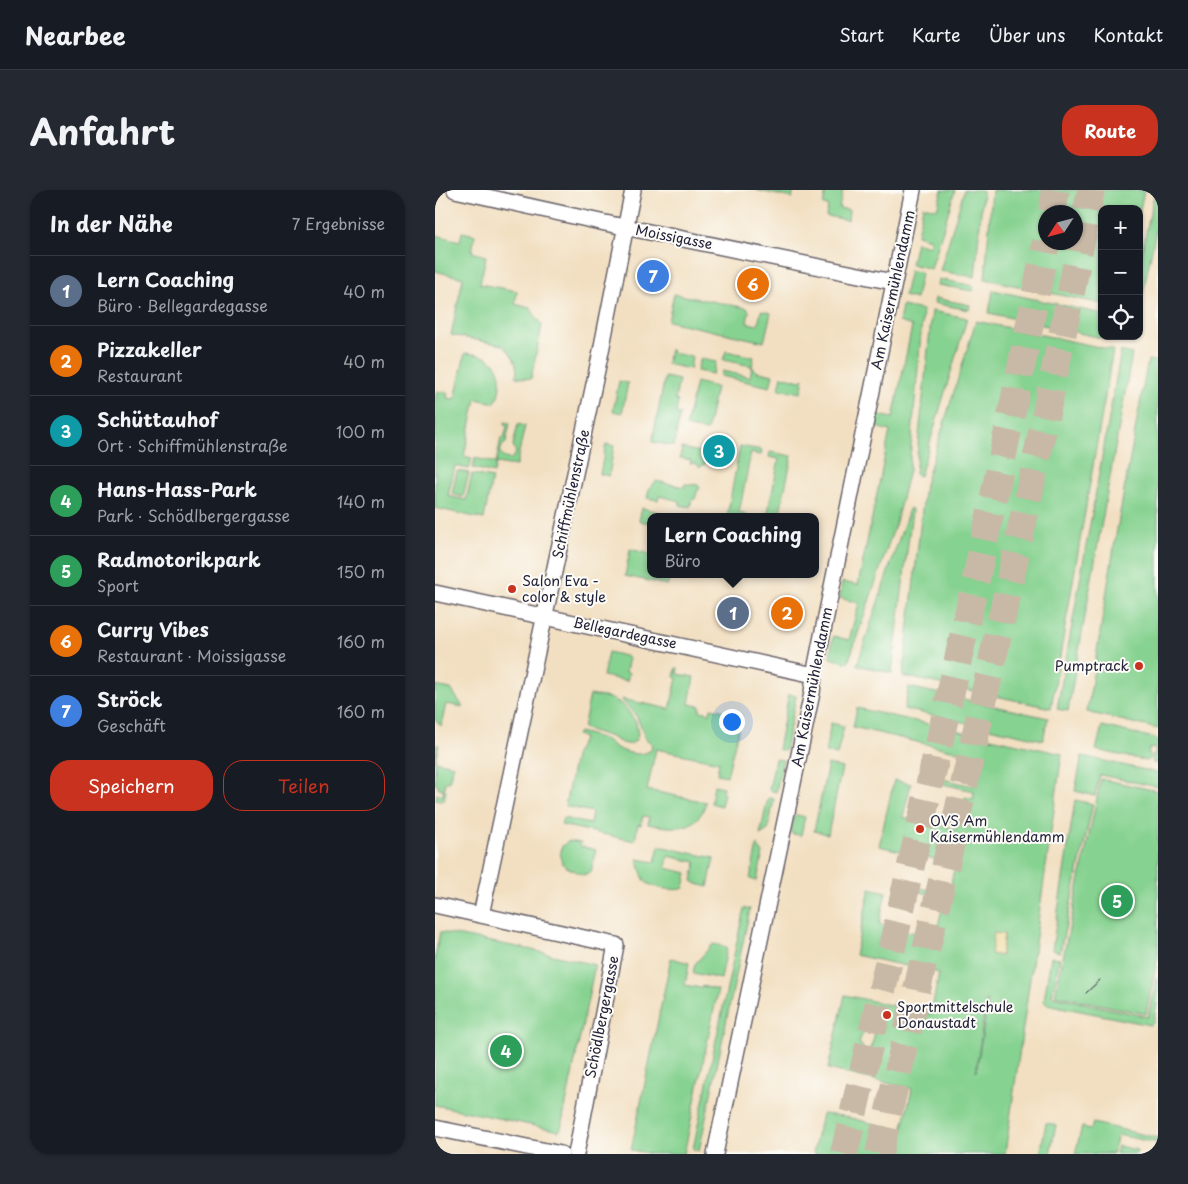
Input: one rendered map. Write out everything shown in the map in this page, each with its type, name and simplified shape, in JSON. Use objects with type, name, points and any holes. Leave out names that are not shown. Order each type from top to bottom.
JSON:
[{"type":"street","name":"Moissigasse","points":[[455,190],[893,282]]},
{"type":"street","name":"Schiffmühlenstraße","points":[[481,915],[600,356],[633,190]]},
{"type":"street","name":"Am Kaisermühlendamm","points":[[715,1154],[913,190]]},
{"type":"street","name":"Bellegardegasse","points":[[435,593],[814,674]]},
{"type":"street","name":"Schödlbergergasse","points":[[435,905],[617,945],[576,1154]]},
{"type":"street","points":[[435,1128],[561,1154]]},
{"type":"green space","points":[[755,190],[794,190],[792,198]]},
{"type":"green space","points":[[826,190],[843,190],[839,208],[849,210],[848,220],[826,216],[828,206],[823,205]]},
{"type":"green space","points":[[942,190],[955,190],[931,269],[911,264],[916,242],[929,246],[930,239],[917,235],[923,206],[937,209]]},
{"type":"green space","points":[[964,190],[983,190],[975,277],[940,271]]},
{"type":"green space","points":[[992,190],[1144,190],[1141,205],[1098,205],[1098,303],[985,279]]},
{"type":"green space","points":[[1155,190],[1158,190],[1158,220],[1143,293],[1143,247]]},
{"type":"green space","points":[[462,232],[475,235],[472,252],[486,256],[480,284],[517,291],[515,304],[530,308],[542,325],[531,379],[516,377],[517,372],[514,359],[502,345],[451,335],[463,278],[435,271],[435,240],[436,235],[460,241]]},
{"type":"green space","points":[[910,270],[921,273],[916,299],[904,296]]},
{"type":"green space","points":[[939,279],[974,286],[973,291],[938,285]]},
{"type":"green space","points":[[993,290],[1098,313],[1098,337],[989,313]]},
{"type":"green space","points":[[674,294],[747,308],[749,311],[747,323],[758,325],[761,311],[771,313],[764,342],[668,321]]},
{"type":"green space","points":[[935,298],[970,305],[969,310],[934,303]]},
{"type":"green space","points":[[902,306],[923,310],[909,470],[896,522],[848,663],[830,658],[833,636],[849,640],[859,603],[840,598],[842,582],[858,585],[890,431],[876,427],[878,415],[893,418],[912,326],[899,322]]},
{"type":"green space","points":[[932,311],[967,318],[920,476],[915,474]]},
{"type":"green space","points":[[976,321],[1113,350],[1051,708],[903,676],[925,484]]},
{"type":"green space","points":[[670,349],[674,353],[692,357],[690,369],[667,364]]},
{"type":"green space","points":[[726,351],[754,357],[752,366],[723,360]]},
{"type":"green space","points":[[1121,351],[1132,354],[1068,711],[1057,709]]},
{"type":"green space","points":[[465,353],[484,357],[494,363],[499,374],[500,386],[495,403],[476,399],[464,456],[472,458],[469,469],[455,466],[448,496],[466,500],[472,474],[492,478],[484,519],[435,508],[435,401],[437,391],[448,393],[447,398],[455,399]]},
{"type":"green space","points":[[700,359],[716,362],[713,374],[697,371]]},
{"type":"green space","points":[[1148,360],[1158,362],[1158,729],[1087,712],[1116,535]]},
{"type":"green space","points":[[752,366],[755,371],[773,375],[770,387],[721,376],[722,371],[750,377]]},
{"type":"green space","points":[[782,376],[800,381],[804,378],[801,393],[779,389]]},
{"type":"green space","points":[[665,377],[679,380],[675,400],[678,401],[676,413],[680,414],[674,446],[652,442]]},
{"type":"green space","points":[[619,381],[628,383],[622,413],[613,411]]},
{"type":"green space","points":[[696,382],[716,387],[707,431],[686,426]]},
{"type":"green space","points":[[505,422],[510,423],[506,443],[502,446],[500,453],[508,459],[511,459],[516,453],[513,445],[518,424],[525,426],[516,466],[496,463],[501,438],[504,438],[507,426],[504,425]]},
{"type":"green space","points":[[606,444],[614,446],[609,476],[600,474]]},
{"type":"green space","points":[[740,446],[762,450],[761,455],[751,453],[739,513],[728,513]]},
{"type":"green space","points":[[682,448],[705,453],[705,464],[700,467],[695,463],[690,463],[691,460],[680,458]]},
{"type":"green space","points":[[770,452],[792,456],[780,513],[768,513],[779,459],[769,457]]},
{"type":"green space","points":[[475,458],[496,463],[494,473],[473,468]]},
{"type":"green space","points":[[457,471],[469,473],[463,497],[452,494]]},
{"type":"green space","points":[[656,481],[684,487],[685,484],[698,485],[700,488],[695,499],[692,499],[690,507],[680,505],[680,501],[659,496],[658,500],[647,498],[649,489]]},
{"type":"green space","points":[[642,508],[659,512],[647,513],[647,522],[639,521]]},
{"type":"green space","points":[[911,508],[892,673],[857,665],[909,509]]},
{"type":"green space","points":[[630,549],[647,553],[647,578],[669,578],[668,585],[625,576]]},
{"type":"green space","points":[[608,652],[629,657],[626,672],[629,673],[627,681],[603,676]]},
{"type":"green space","points":[[676,668],[678,668],[677,674],[694,677],[689,704],[700,706],[700,711],[710,713],[711,708],[742,715],[727,776],[717,774],[719,762],[656,749],[647,790],[706,802],[697,820],[683,826],[666,827],[648,824],[649,817],[643,816],[641,825],[638,824],[635,841],[561,825],[563,818],[590,824],[592,812],[565,806],[576,752],[584,738],[577,735],[579,732],[606,740],[615,747],[629,753],[639,754],[648,752],[652,749],[651,743],[645,738],[637,717],[621,699],[670,709],[677,678],[674,677]]},
{"type":"green space","points":[[435,686],[451,689],[463,707],[446,704],[441,726],[435,720]]},
{"type":"green space","points":[[909,687],[1048,718],[1043,740],[904,709]]},
{"type":"green space","points":[[789,694],[796,696],[785,751],[778,749]]},
{"type":"green space","points":[[590,695],[610,698],[625,707],[636,722],[638,735],[636,740],[631,744],[622,743],[611,737],[583,728]]},
{"type":"green space","points":[[857,708],[1062,754],[1005,1154],[813,1154],[822,1114],[843,1116],[902,1131],[912,1089],[828,1069],[845,995],[931,1014],[939,973],[855,955],[870,888],[886,892],[879,924],[935,938],[943,905],[947,906],[949,899],[896,886],[897,883],[949,894],[955,864],[879,846],[894,780],[911,784],[903,817],[957,829],[965,797],[973,799],[974,791],[920,779],[921,774],[973,786],[981,757],[853,727]],"holes":[[[1004,934],[1001,956],[991,954]],[[986,1001],[988,1001],[976,1072]],[[868,1029],[872,1029],[874,1034],[870,1049],[865,1051],[859,1042],[862,1035]],[[896,1043],[918,1049],[915,1063],[892,1058]]]},
{"type":"green space","points":[[831,723],[844,726],[837,755],[825,752]]},
{"type":"green space","points":[[1102,726],[1158,739],[1158,764],[1153,763],[1152,758],[1156,752],[1153,748],[1149,749],[1148,752],[1151,756],[1148,761],[1096,750]]},
{"type":"green space","points":[[436,745],[439,745],[435,761]]},
{"type":"green space","points":[[1082,756],[1158,773],[1158,787],[1100,775],[1095,796],[1075,791]]},
{"type":"green space","points":[[775,759],[783,760],[776,792],[769,790]]},
{"type":"green space","points":[[435,761],[453,765],[449,782],[445,782],[444,801],[436,799],[437,794],[443,796],[443,789],[438,788],[438,785],[435,784]]},
{"type":"green space","points":[[828,764],[842,768],[828,834],[814,831]]},
{"type":"green space","points":[[1101,779],[1158,791],[1158,956],[1146,1014],[1055,995]]},
{"type":"green space","points":[[714,785],[723,787],[722,792],[724,793],[721,806],[711,803]]},
{"type":"green space","points":[[768,798],[774,799],[768,830],[760,835]]},
{"type":"green space","points":[[1075,800],[1093,804],[1060,952],[1052,950]]},
{"type":"green space","points":[[794,816],[805,817],[801,835],[792,834],[791,831]]},
{"type":"green space","points":[[569,841],[581,843],[580,846],[596,850],[591,872],[583,875],[564,865],[561,859],[562,846]]},
{"type":"green space","points":[[757,845],[763,853],[757,881],[750,879]]},
{"type":"green space","points":[[659,846],[714,858],[708,887],[692,881],[696,862],[668,856],[666,868],[687,873],[684,888],[676,890],[665,889],[646,882],[637,859],[655,862]]},
{"type":"green space","points":[[744,908],[750,909],[699,1151],[693,1149]]},
{"type":"green space","points":[[440,932],[528,949],[595,965],[559,1131],[435,1105],[435,956]]},
{"type":"green space","points":[[713,944],[727,947],[721,979],[693,973],[695,964]]},
{"type":"green space","points":[[1051,957],[1060,958],[1052,996],[1148,1017],[1156,979],[1158,979],[1158,1000],[1153,1023],[1150,1025],[1046,1004],[1044,1000]]},
{"type":"green space","points":[[671,958],[689,963],[685,985],[701,988],[702,986],[718,990],[684,1154],[651,1154],[631,1150]]},
{"type":"green space","points":[[1046,1123],[1056,1125],[1050,1154],[1040,1154]]},
{"type":"green space","points":[[1093,1123],[1158,1138],[1158,1143],[1118,1135],[1113,1154],[1075,1154],[1082,1127],[1091,1129]]},
{"type":"green space","points":[[1118,1146],[1137,1150],[1136,1154],[1116,1154]]},
{"type":"sand","points":[[994,933],[1004,934],[1001,956],[991,954]]},
{"type":"tunnel","points":[[1053,205],[1056,190]]},
{"type":"tunnel","points":[[879,1154],[1016,552],[1091,190]]},
{"type":"tunnel","points":[[844,1154],[975,585],[1044,250]]},
{"type":"tram line","points":[[1086,993],[1100,980]]},
{"type":"place","name":"Ströck","points":[[653,276]]},
{"type":"place","name":"Curry Vibes","points":[[753,284]]},
{"type":"place","name":"Schüttauhof","points":[[719,451]]},
{"type":"place","name":"Salon Eva - color & style","points":[[512,589]]},
{"type":"place","name":"Lern Coaching","points":[[733,613]]},
{"type":"place","name":"Pizzakeller","points":[[787,613]]},
{"type":"place","name":"Pumptrack","points":[[1139,666]]},
{"type":"place","name":"OVS Am Kaisermühlendamm","points":[[920,829]]},
{"type":"place","name":"Radmotorikpark","points":[[1117,901]]},
{"type":"place","name":"Sportmittelschule Donaustadt","points":[[887,1015]]},
{"type":"place","name":"Hans-Hass-Park","points":[[506,1051]]}]
